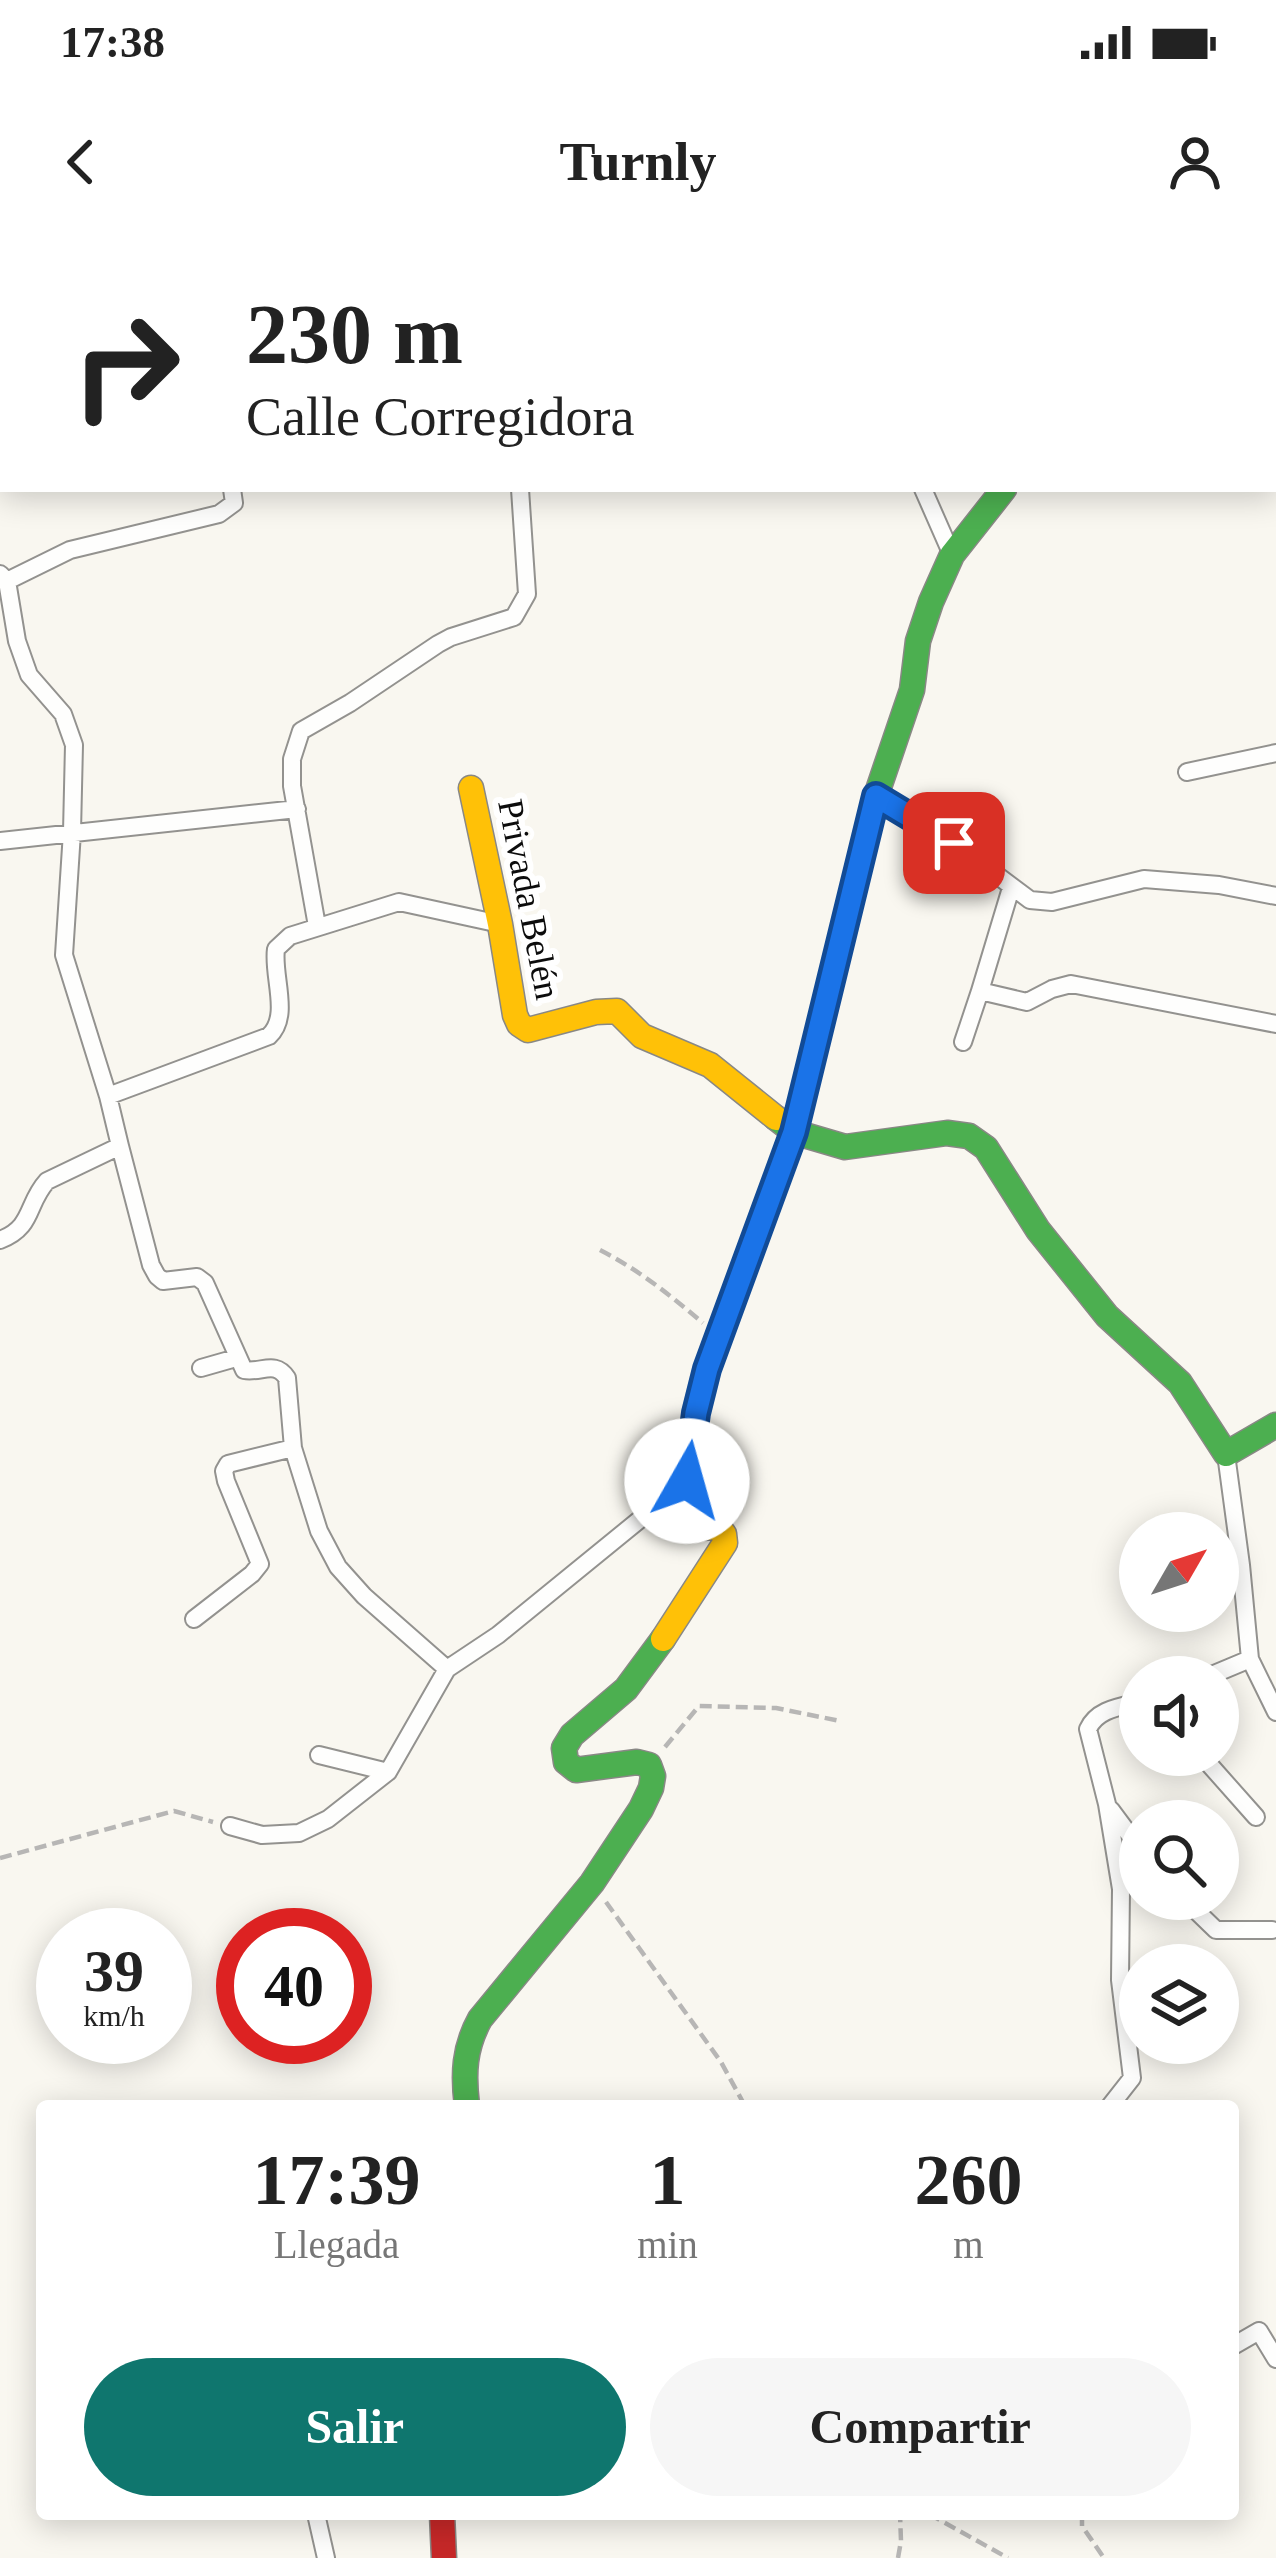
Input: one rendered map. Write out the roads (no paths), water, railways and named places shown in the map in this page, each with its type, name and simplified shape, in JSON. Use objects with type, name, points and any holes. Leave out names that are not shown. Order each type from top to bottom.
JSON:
[{"type":"street","points":[[232,492],[234,503],[219,514],[70,550],[3,578],[29,675],[63,714],[74,745],[64,955],[157,1276],[164,1281],[197,1277],[205,1283],[244,1370],[281,1369],[287,1378],[293,1448],[319,1531],[338,1567],[447,1669]]},
{"type":"street","points":[[316,926],[292,786],[292,759],[301,731],[438,644],[514,617],[527,594],[520,492]]},
{"type":"street","points":[[924,492],[952,555]]},
{"type":"street","points":[[466,2100],[463,2063],[467,2039],[592,1883],[651,1787],[650,1765],[637,1762],[576,1770],[566,1762],[564,1748],[626,1689],[725,1543],[718,1527],[698,1528],[687,1509],[696,1413],[707,1369],[794,1132],[876,796],[912,690],[918,641],[952,555],[1002,492]]},
{"type":"street","points":[[1187,772],[1276,753]]},
{"type":"street","name":"Privada Belén","points":[[471,788],[519,1024],[528,1030],[617,1011],[642,1036],[710,1064],[794,1132]]},
{"type":"street","points":[[876,796],[954,843],[1030,900],[1052,902],[1144,879],[1219,885],[1276,896]]},
{"type":"street","points":[[0,842],[297,809]]},
{"type":"street","points":[[963,1042],[1011,889]]},
{"type":"street","points":[[108,1096],[277,1029],[274,963],[276,949],[290,936],[399,902],[500,924]]},
{"type":"street","points":[[980,991],[1027,1003],[1071,984],[1276,1024]]},
{"type":"street","points":[[794,1132],[845,1147],[946,1132],[970,1136],[986,1148],[1038,1230],[1107,1316],[1180,1384],[1226,1454],[1250,1659],[1276,1712]]},
{"type":"street","points":[[0,1240],[24,1227],[47,1180],[120,1146]]},
{"type":"street","points":[[201,1367],[236,1358]]},
{"type":"street","points":[[1226,1454],[1276,1425]]},
{"type":"street","points":[[194,1619],[260,1564],[226,1481],[228,1464],[293,1448]]},
{"type":"street","points":[[230,1826],[262,1835],[299,1833],[328,1819],[388,1772],[447,1669],[498,1635],[687,1481]]},
{"type":"street","points":[[1239,1664],[1250,1659]]},
{"type":"street","points":[[1114,2100],[1132,2078],[1120,1980],[1120,1889],[1107,1804],[1088,1729],[1094,1718],[1119,1709]]},
{"type":"street","points":[[319,1755],[388,1772]]},
{"type":"street","points":[[1220,1776],[1256,1817]]},
{"type":"street","points":[[1107,1804],[1119,1820]]},
{"type":"street","points":[[1206,1920],[1216,1930],[1272,1930]]},
{"type":"street","points":[[1239,2342],[1258,2331],[1276,2359]]},
{"type":"street","points":[[317,2520],[326,2558]]},
{"type":"street","points":[[442,2520],[444,2558]]}]
